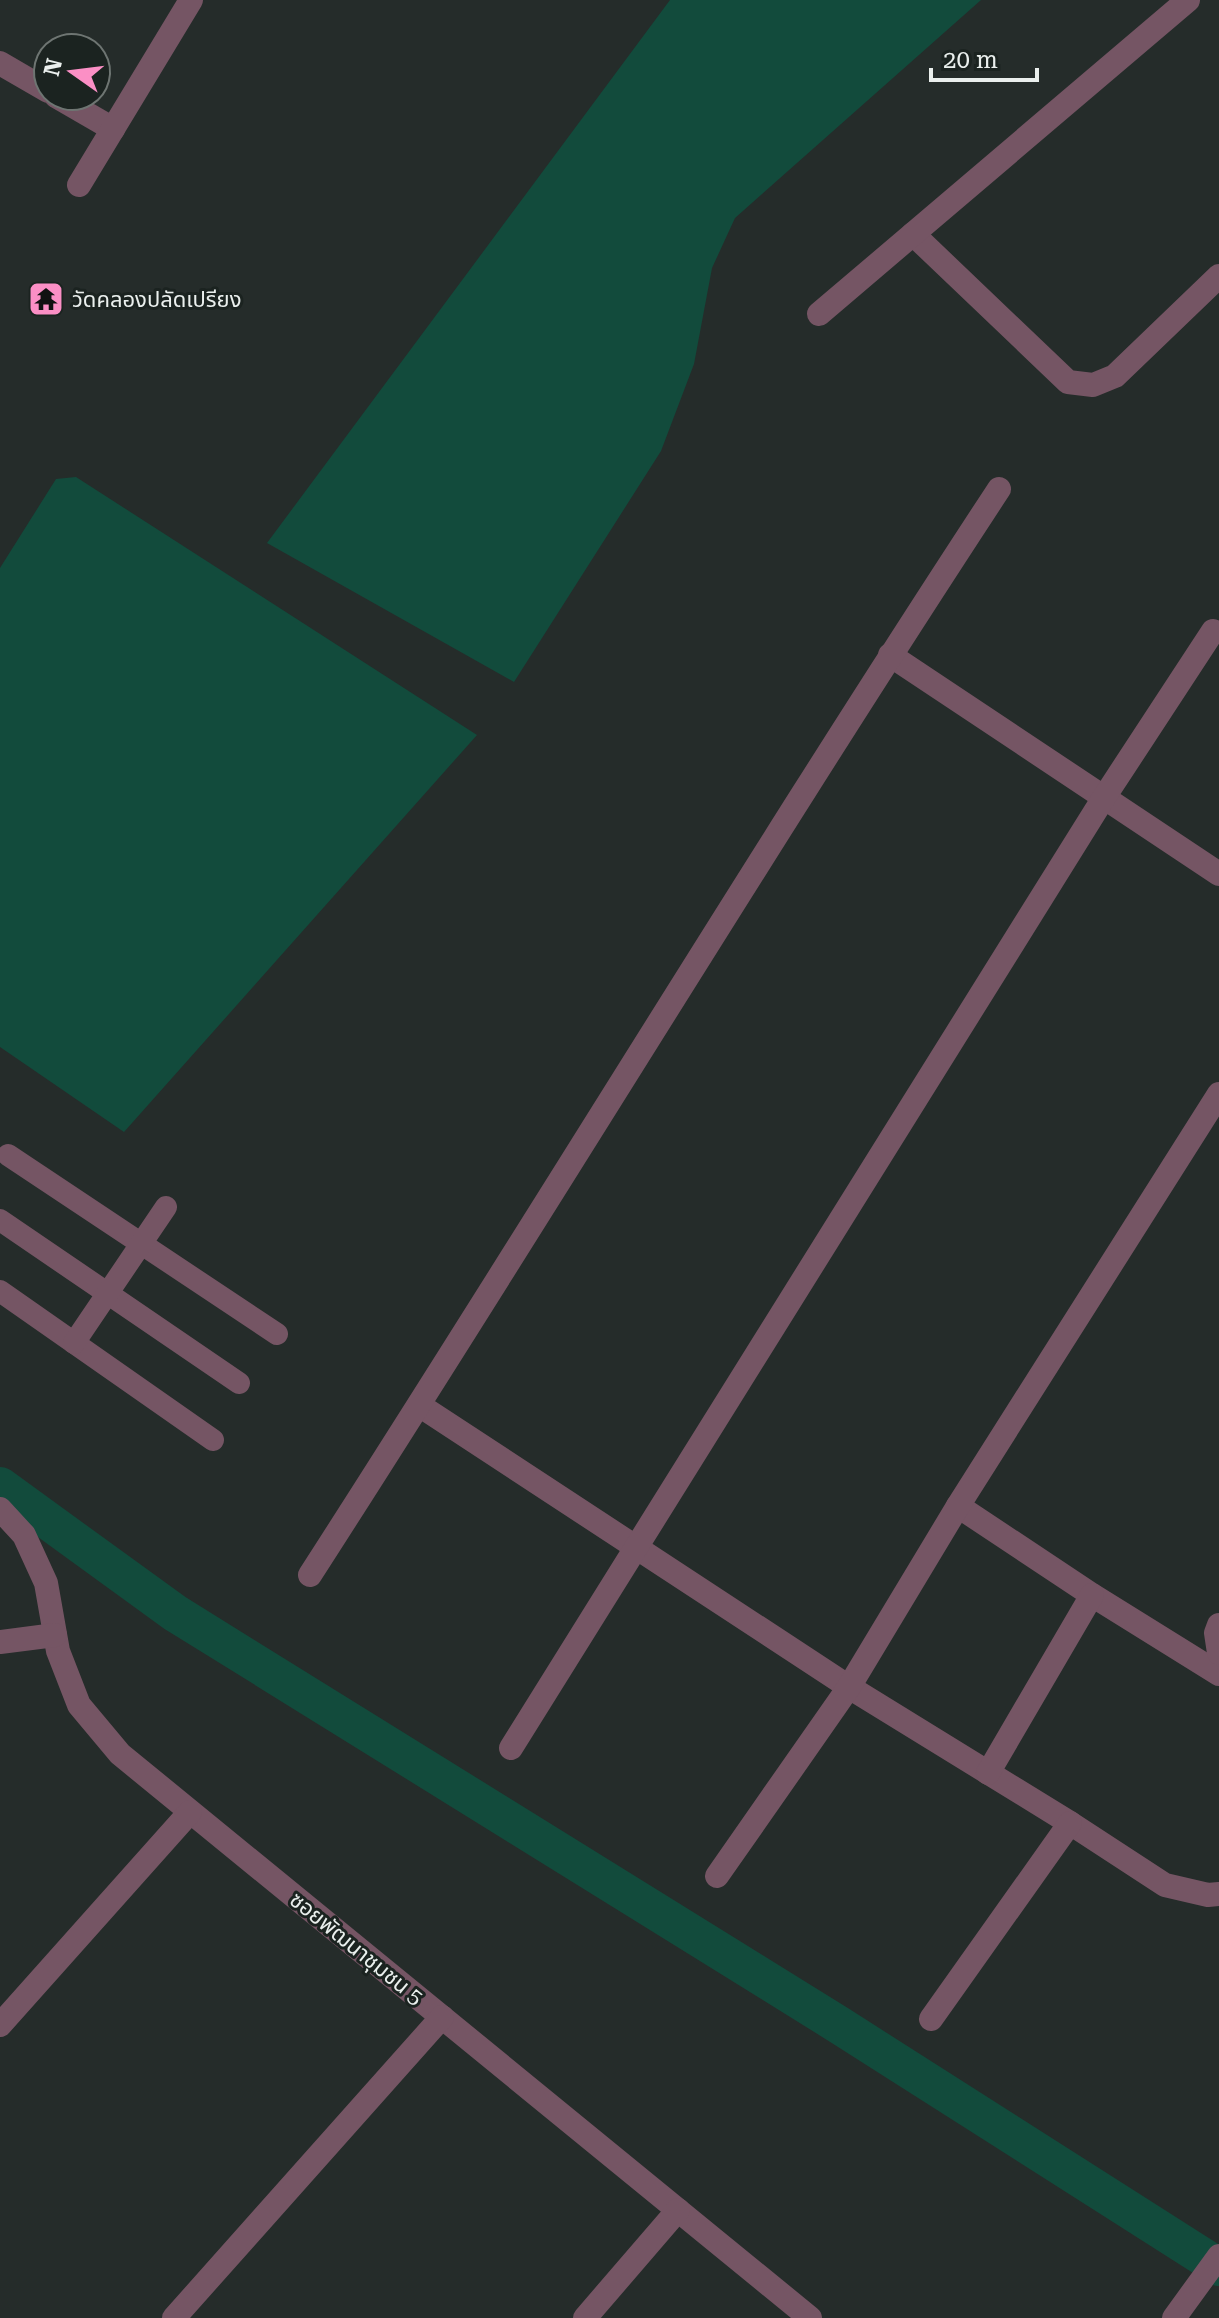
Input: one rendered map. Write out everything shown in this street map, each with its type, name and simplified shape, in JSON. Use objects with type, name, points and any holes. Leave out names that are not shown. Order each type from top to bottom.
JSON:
[{"type":"street","points":[[79,185],[191,0]]},
{"type":"street","points":[[819,314],[1188,0]]},
{"type":"street","points":[[0,63],[32,82]]},
{"type":"street","points":[[84,112],[113,129]]},
{"type":"street","points":[[913,234],[1068,382],[1081,384],[1093,385],[1115,376],[1219,276]]},
{"type":"street","points":[[310,1575],[890,655],[999,489]]},
{"type":"street","points":[[511,1748],[1103,799],[1213,631]]},
{"type":"street","points":[[890,655],[1219,874]]},
{"type":"street","points":[[717,1876],[849,1687],[958,1506],[1219,1094]]},
{"type":"street","points":[[419,1405],[849,1687],[1165,1885],[1208,1895],[1219,1894]]},
{"type":"street","points":[[958,1506],[1219,1674]]},
{"type":"street","name":"ซอยพัฒนาชุมชน 5","points":[[0,1509],[24,1535],[46,1583],[58,1651],[79,1705],[120,1754],[810,2318]]},
{"type":"street","points":[[988,1773],[1092,1595]]},
{"type":"street","points":[[1219,1625],[1216,1633],[1219,1653]]},
{"type":"street","points":[[0,1642],[55,1635]]},
{"type":"street","points":[[0,2025],[190,1812]]},
{"type":"street","points":[[931,2019],[1070,1823]]},
{"type":"street","points":[[174,2318],[442,2017]]},
{"type":"street","points":[[585,2318],[678,2210]]},
{"type":"street","points":[[1179,2312],[1219,2256]]},
{"type":"lane","points":[[8,1155],[277,1334]]},
{"type":"lane","points":[[74,1343],[166,1207]]},
{"type":"lane","points":[[0,1220],[239,1383]]},
{"type":"lane","points":[[0,1291],[213,1440]]},
{"type":"shaded area","points":[[670,0],[981,0],[735,218],[712,268],[694,364],[661,451],[514,682],[267,543]]},
{"type":"shaded area","points":[[76,477],[477,735],[124,1132],[0,1047],[0,568],[56,479]]},
{"type":"waterway","points":[[0,1486],[175,1613],[839,2025],[1219,2267]]},
{"type":"place","name":"วัดคลองปลัดเปรียง","points":[[46,299]]}]
